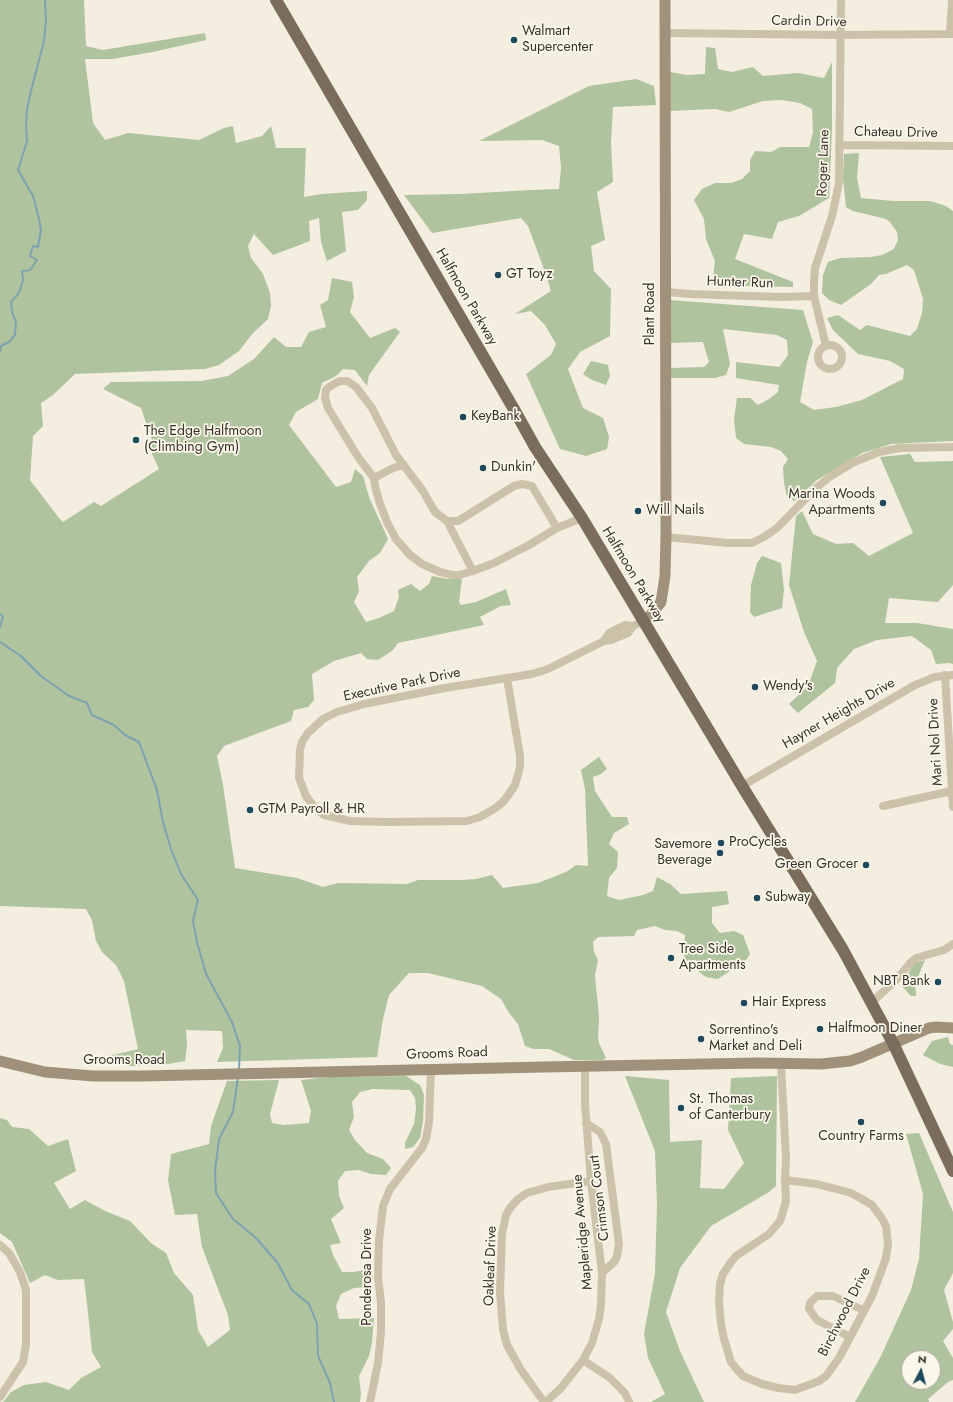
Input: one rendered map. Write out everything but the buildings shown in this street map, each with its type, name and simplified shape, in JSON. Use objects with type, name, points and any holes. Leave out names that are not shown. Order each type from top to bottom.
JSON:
[{"type":"main road","name":"Halfmoon Parkway","points":[[276,0],[515,410],[535,447],[582,518],[638,623],[742,786],[843,950],[893,1043],[953,1171]]},
{"type":"street","name":"Plant Road","points":[[638,623],[657,608],[663,595],[665,576],[665,0]]},
{"type":"street","name":"Roger Lane","points":[[826,346],[814,296],[815,268],[830,222],[839,183],[841,0]]},
{"type":"street","points":[[952,0],[952,34]]},
{"type":"street","name":"Cardin Drive","points":[[665,33],[840,35],[952,34]]},
{"type":"street","name":"Chateau Drive","points":[[839,145],[953,146]]},
{"type":"street","name":"Hunter Run","points":[[666,292],[781,297],[814,296]]},
{"type":"street","points":[[473,571],[447,521],[435,512],[423,491],[396,455],[372,408],[356,387],[347,382],[340,382],[329,387],[326,390],[325,398],[328,408],[358,457],[374,478],[379,501],[387,522],[396,538],[410,555],[422,564],[440,572],[459,575],[473,571],[494,563],[557,528],[582,518]]},
{"type":"street","points":[[666,537],[728,543],[752,543],[777,528],[816,488],[831,476],[852,463],[879,452],[900,448],[953,447]]},
{"type":"street","points":[[374,478],[393,468],[404,465]]},
{"type":"street","points":[[447,521],[458,520],[514,486],[522,484],[532,486],[557,528]]},
{"type":"street","name":"Executive Park Drive","points":[[507,678],[520,756],[520,767],[515,785],[503,802],[494,809],[480,817],[467,821],[350,821],[324,815],[315,808],[306,796],[299,778],[300,750],[302,742],[308,733],[322,719],[337,712],[364,704],[445,688],[507,678],[532,674],[548,669],[604,641],[611,640],[628,633],[638,623]]},
{"type":"street","name":"Hayner Heights Drive","points":[[742,786],[915,685],[935,677],[949,675]]},
{"type":"street","name":"Mari Nol Drive","points":[[949,675],[953,807]]},
{"type":"street","points":[[883,806],[952,791]]},
{"type":"street","points":[[871,1003],[916,958],[944,950],[953,944]]},
{"type":"street","name":"Grooms Road","points":[[0,1061],[45,1072],[93,1076],[822,1064],[850,1061],[930,1028],[953,1028]]},
{"type":"street","name":"Birchwood Drive","points":[[781,1064],[786,1158],[785,1180],[786,1201],[780,1221],[769,1234],[736,1256],[723,1274],[720,1284],[719,1301],[721,1324],[731,1362],[743,1376],[762,1384],[794,1390],[819,1381],[826,1376],[839,1358],[863,1310],[872,1296],[886,1258],[888,1244],[886,1226],[882,1217],[872,1205],[851,1193],[817,1184],[785,1180]]},
{"type":"street","name":"Mapleridge Avenue","points":[[545,1402],[562,1388],[583,1360],[592,1343],[599,1320],[601,1305],[602,1273],[591,1182],[586,1123],[585,1067]]},
{"type":"street","name":"Ponderosa Drive","points":[[370,1402],[378,1363],[381,1332],[381,1302],[378,1278],[379,1240],[383,1206],[390,1189],[422,1148],[426,1139],[429,1122],[431,1070]]},
{"type":"street","name":"Crimson Court","points":[[586,1123],[600,1132],[606,1144],[619,1244],[615,1261],[602,1273]]},
{"type":"street","name":"Oakleaf Drive","points":[[545,1402],[521,1370],[507,1345],[500,1292],[502,1234],[510,1208],[518,1199],[527,1193],[548,1187],[591,1182]]},
{"type":"street","points":[[0,1246],[9,1253],[20,1272],[26,1290],[26,1345],[23,1362],[0,1397]]},
{"type":"street","points":[[850,1337],[817,1320],[809,1309],[810,1303],[817,1296],[833,1296],[863,1310]]},
{"type":"street","points":[[583,1360],[610,1378],[625,1394],[629,1402]]},
{"type":"green space","points":[[0,0],[84,0],[86,46],[103,50],[205,33],[206,40],[153,52],[112,59],[85,59],[93,123],[105,140],[128,133],[199,140],[224,128],[233,126],[236,143],[262,136],[271,126],[276,148],[306,148],[304,197],[322,194],[367,191],[367,200],[358,210],[342,212],[346,251],[327,261],[321,242],[319,218],[309,221],[310,241],[273,255],[254,234],[248,246],[251,258],[263,274],[270,293],[271,306],[268,319],[253,333],[239,351],[219,365],[205,369],[75,374],[53,395],[41,403],[43,426],[33,436],[30,480],[59,518],[63,522],[94,502],[101,506],[159,469],[152,454],[152,440],[141,408],[103,389],[111,382],[202,381],[228,376],[254,359],[274,337],[286,347],[301,347],[309,332],[326,327],[320,305],[328,300],[332,278],[352,282],[354,297],[350,312],[370,338],[395,328],[400,332],[369,375],[367,386],[355,370],[343,369],[336,376],[322,383],[318,399],[296,412],[289,425],[336,487],[351,482],[355,469],[363,476],[369,497],[388,539],[380,553],[369,561],[357,577],[359,591],[354,602],[366,622],[379,618],[394,611],[399,597],[398,590],[411,584],[420,591],[429,584],[432,576],[447,579],[462,578],[459,602],[461,605],[476,602],[506,589],[511,605],[501,606],[480,617],[484,625],[398,643],[392,651],[378,660],[367,659],[361,653],[334,661],[312,674],[314,700],[308,707],[294,710],[291,721],[224,746],[217,756],[223,785],[235,868],[297,878],[323,887],[338,883],[407,884],[418,880],[462,880],[476,879],[492,875],[503,888],[538,883],[566,872],[576,865],[588,866],[585,789],[581,770],[599,757],[607,769],[601,774],[593,777],[595,791],[612,817],[627,817],[629,824],[614,833],[609,844],[618,852],[617,868],[609,878],[607,896],[619,900],[643,895],[653,891],[657,877],[670,884],[681,894],[727,891],[729,904],[712,907],[712,923],[720,933],[734,931],[743,935],[750,954],[746,960],[718,979],[706,977],[699,972],[696,960],[684,961],[685,935],[677,931],[665,930],[655,926],[637,930],[634,936],[598,937],[593,942],[594,952],[598,960],[595,975],[599,1017],[598,1036],[599,1043],[606,1058],[603,1060],[574,1060],[549,1049],[534,1049],[525,1046],[518,1024],[509,1013],[501,999],[482,986],[428,973],[409,973],[389,995],[383,1019],[377,1057],[217,1062],[223,1048],[222,1031],[186,1030],[187,1046],[185,1061],[168,1064],[131,1066],[111,1064],[109,1056],[138,1049],[124,981],[116,965],[102,952],[96,941],[92,920],[86,909],[0,906]]},
{"type":"green space","points":[[706,47],[715,48],[718,69],[732,72],[753,67],[763,76],[798,73],[824,78],[832,62],[832,129],[829,198],[799,216],[778,222],[772,239],[744,234],[735,259],[793,282],[793,287],[712,285],[715,261],[706,239],[704,219],[694,200],[702,189],[715,183],[731,183],[742,179],[750,171],[750,160],[755,151],[771,152],[780,147],[809,147],[813,133],[812,109],[800,103],[782,100],[763,101],[729,112],[715,109],[670,111],[670,72],[687,75],[705,74]]},
{"type":"green space","points":[[636,79],[654,86],[656,105],[613,107],[611,143],[613,182],[597,192],[605,240],[591,246],[594,271],[611,289],[610,336],[580,352],[568,369],[583,408],[603,418],[609,437],[607,449],[586,456],[560,449],[526,374],[551,355],[556,344],[545,325],[531,311],[515,314],[551,291],[528,226],[521,218],[432,233],[404,195],[559,189],[561,168],[559,146],[542,140],[479,141],[589,86]]},
{"type":"green space","points":[[859,153],[857,178],[861,198],[893,201],[930,201],[946,206],[953,211],[953,441],[891,444],[862,453],[817,480],[794,501],[787,496],[784,483],[783,467],[788,459],[781,451],[771,447],[744,444],[736,438],[734,419],[737,398],[750,398],[758,405],[778,392],[779,385],[736,378],[736,362],[779,367],[788,355],[787,340],[777,335],[723,329],[730,364],[726,375],[715,378],[671,378],[670,368],[704,367],[709,362],[703,342],[669,343],[669,300],[803,310],[813,342],[807,362],[800,402],[814,410],[836,407],[862,400],[903,379],[904,369],[890,361],[858,354],[833,330],[827,318],[838,315],[860,330],[867,325],[910,336],[917,329],[922,313],[923,299],[914,270],[907,265],[886,274],[879,275],[871,284],[841,305],[829,300],[822,293],[823,275],[828,262],[840,258],[871,257],[882,255],[894,249],[898,240],[897,232],[886,219],[853,211],[846,207],[843,178],[844,154]]},
{"type":"green space","points":[[591,361],[608,365],[610,376],[606,385],[592,380],[583,374]]},
{"type":"green space","points":[[910,454],[915,462],[953,461],[953,585],[938,602],[889,598],[885,623],[917,623],[953,629],[953,664],[936,664],[931,650],[912,636],[877,640],[854,649],[837,668],[835,683],[798,713],[789,704],[808,686],[817,661],[804,632],[789,585],[796,516],[802,511],[813,534],[836,544],[853,543],[869,556],[913,533],[880,457]]},
{"type":"green space","points":[[762,556],[781,563],[784,590],[782,608],[754,617],[750,612],[751,585],[757,563]]},
{"type":"green space","points":[[925,960],[915,984],[916,996],[911,996],[902,986],[914,963]]},
{"type":"green space","points":[[948,1037],[950,1044],[953,1045],[953,1067],[940,1064],[923,1055],[932,1041]]},
{"type":"green space","points":[[406,1076],[420,1085],[424,1095],[423,1122],[420,1138],[413,1147],[405,1149],[405,1143],[414,1124],[416,1109],[415,1098],[410,1090],[373,1089],[360,1092],[352,1102],[354,1117],[349,1130],[355,1140],[367,1153],[383,1159],[391,1168],[386,1175],[371,1174],[359,1170],[345,1171],[338,1181],[339,1196],[344,1208],[331,1219],[341,1243],[330,1245],[333,1255],[342,1272],[354,1272],[371,1269],[373,1279],[369,1287],[354,1288],[341,1294],[336,1306],[339,1319],[374,1318],[372,1343],[369,1356],[359,1376],[361,1393],[360,1402],[3,1402],[11,1392],[24,1385],[46,1382],[69,1390],[81,1378],[101,1367],[92,1352],[84,1279],[58,1280],[45,1275],[30,1283],[12,1242],[0,1233],[0,1118],[7,1120],[12,1127],[29,1129],[48,1146],[68,1139],[76,1171],[54,1183],[70,1209],[85,1200],[105,1211],[130,1221],[151,1243],[166,1253],[174,1273],[193,1295],[198,1330],[208,1347],[230,1330],[228,1315],[202,1247],[197,1214],[175,1215],[168,1180],[171,1154],[209,1144],[211,1126],[227,1081],[279,1080],[270,1114],[272,1123],[284,1125],[309,1123],[311,1111],[301,1080],[328,1077]]},
{"type":"green space","points":[[625,1076],[669,1080],[670,1142],[702,1140],[700,1188],[724,1189],[744,1163],[728,1130],[731,1078],[777,1076],[776,1186],[769,1192],[711,1226],[680,1268],[666,1312],[680,1351],[704,1402],[651,1402],[665,1394],[648,1358],[644,1334],[655,1273],[657,1205],[655,1151]]},
{"type":"green space","points":[[919,1133],[953,1212],[953,1273],[944,1290],[953,1322],[953,1329],[943,1341],[953,1358],[953,1380],[941,1388],[941,1350],[901,1350],[901,1390],[939,1390],[928,1399],[929,1402],[855,1402],[881,1356],[911,1290],[919,1259],[923,1194],[906,1134]]},
{"type":"waterway","points":[[0,351],[1,346],[9,342],[15,335],[16,322],[12,312],[11,302],[19,293],[23,280],[22,271],[30,270],[37,260],[30,256],[33,246],[38,247],[41,230],[33,196],[18,170],[27,141],[27,109],[44,41],[46,20],[45,0]]},
{"type":"waterway","points":[[0,614],[3,616],[0,627]]},
{"type":"waterway","points":[[0,642],[21,656],[41,676],[69,696],[87,703],[92,715],[114,725],[125,735],[139,742],[157,790],[163,822],[171,849],[181,874],[198,900],[193,921],[197,942],[206,974],[232,1022],[240,1046],[239,1070]]},
{"type":"waterway","points":[[238,1077],[233,1112],[219,1139],[215,1171],[216,1193],[233,1219],[256,1238],[277,1262],[292,1290],[309,1304],[317,1324],[318,1356],[330,1383],[334,1402]]},
{"type":"place","name":"Walmart Supercenter","points":[[514,40]]},
{"type":"place","name":"GT Toyz","points":[[498,275]]},
{"type":"place","name":"KeyBank","points":[[463,417]]},
{"type":"place","name":"The Edge Halfmoon (Climbing Gym)","points":[[136,440]]},
{"type":"place","name":"Dunkin'","points":[[483,468]]},
{"type":"place","name":"Marina Woods Apartments","points":[[883,503]]},
{"type":"place","name":"Will Nails","points":[[638,511]]},
{"type":"place","name":"Wendy's","points":[[755,687]]},
{"type":"place","name":"GTM Payroll & HR","points":[[250,810]]},
{"type":"place","name":"ProCycles","points":[[721,843]]},
{"type":"place","name":"Savemore Beverage","points":[[720,853]]},
{"type":"place","name":"Green Grocer","points":[[866,865]]},
{"type":"place","name":"Subway","points":[[757,898]]},
{"type":"place","name":"Tree Side Apartments","points":[[671,958]]},
{"type":"place","name":"NBT Bank","points":[[938,982]]},
{"type":"place","name":"Hair Express","points":[[744,1003]]},
{"type":"place","name":"Halfmoon Diner","points":[[820,1029]]},
{"type":"place","name":"Sorrentino's Market and Deli","points":[[701,1039]]},
{"type":"place","name":"St. Thomas of Canterbury","points":[[681,1108]]},
{"type":"place","name":"Country Farms","points":[[861,1122]]}]
